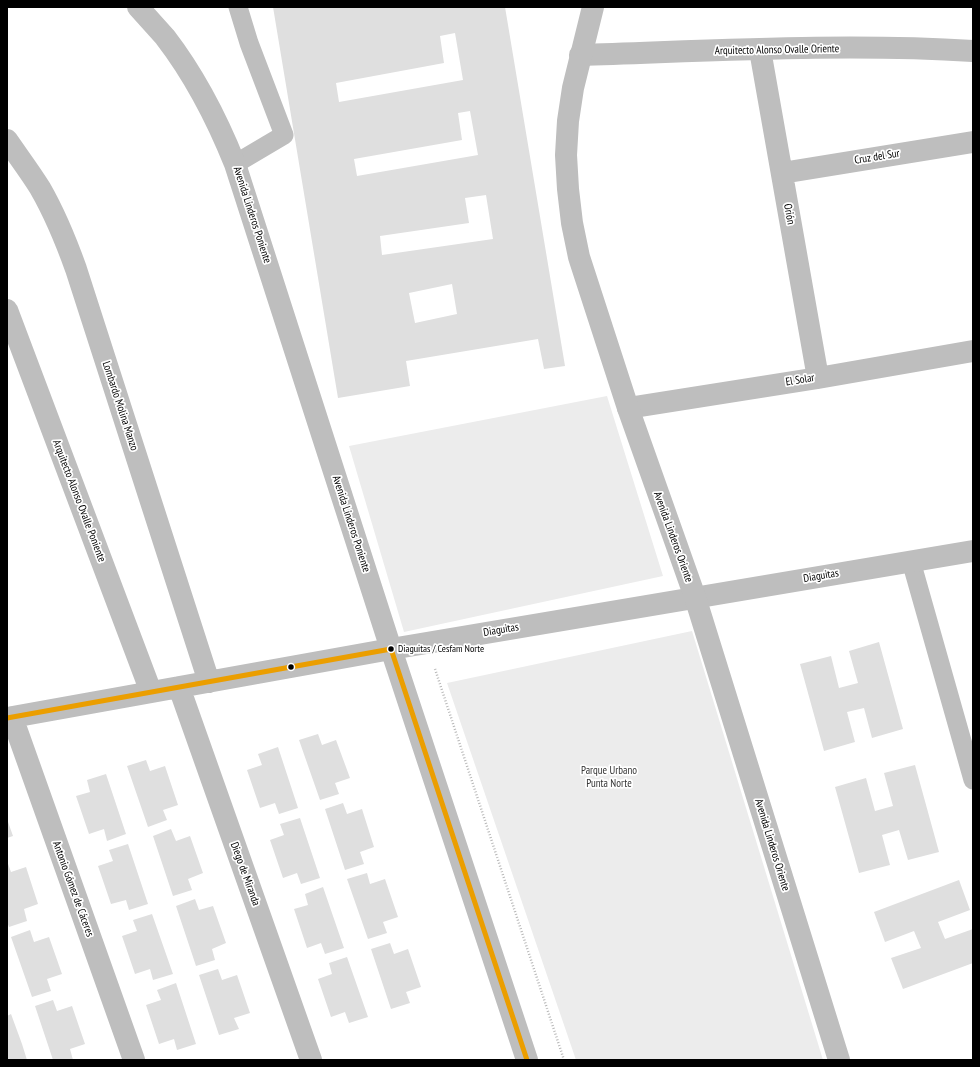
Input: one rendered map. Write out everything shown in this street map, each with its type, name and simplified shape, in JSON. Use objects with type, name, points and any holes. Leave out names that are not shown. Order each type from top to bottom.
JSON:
[{"type":"street","name":"Avenida Linderos Poniente","points":[[138,7],[165,37],[204,96],[221,129],[236,164],[391,649],[527,1060]]},
{"type":"street","name":"Avenida Linderos Oriente","points":[[593,7],[580,55],[570,108],[566,155],[572,223],[579,257],[628,408],[695,597],[839,1060]]},
{"type":"street","name":"Arquitecto Alonso Ovalle Oriente","points":[[580,55],[851,48],[942,49],[973,51]]},
{"type":"street","name":"Orión","points":[[760,50],[818,378]]},
{"type":"street","name":"Lombardo Molina Manzo","points":[[7,140],[40,189],[66,242],[209,682]]},
{"type":"street","name":"Cruz del Sur","points":[[782,173],[973,142]]},
{"type":"street","name":"Arquitecto Alonso Ovalle Poniente","points":[[7,310],[151,692]]},
{"type":"street","name":"El Solar","points":[[628,408],[818,378],[973,351]]},
{"type":"street","name":"Diaguitas","points":[[9,718],[391,649],[973,550]]},
{"type":"street","name":"Diego de Miranda","points":[[179,687],[311,1060]]},
{"type":"street","name":"Antonio Gómez de Cáceres","points":[[9,718],[134,1060]]},
{"type":"lane","points":[[236,164],[284,135],[249,43],[238,7]]},
{"type":"lane","points":[[911,561],[973,780]]},
{"type":"path","points":[[426,643],[564,1060]]},
{"type":"green space","points":[[607,396],[663,576],[404,632],[349,446]]},
{"type":"green space","name":"Parque Urbano Punta Norte","points":[[692,631],[823,1060],[576,1060],[447,683]]},
{"type":"building","points":[[273,7],[505,7],[565,366],[544,369],[538,339],[406,361],[410,386],[338,398]],"holes":[[[455,33],[463,80],[339,102],[336,83],[444,63],[440,36]],[[470,111],[478,155],[357,176],[354,159],[462,140],[458,113]],[[486,195],[493,239],[382,255],[380,236],[469,223],[465,198]],[[452,284],[457,314],[415,323],[409,293]]]},
{"type":"building","points":[[879,642],[903,729],[872,738],[864,708],[847,712],[855,742],[824,751],[800,664],[831,656],[839,688],[858,683],[849,651]]},
{"type":"building","points":[[318,734],[322,745],[336,740],[350,778],[335,783],[339,794],[320,800],[299,740]]},
{"type":"building","points":[[278,747],[298,808],[279,814],[275,803],[260,808],[247,770],[262,765],[258,754]]},
{"type":"building","points":[[146,760],[150,771],[165,766],[178,805],[163,810],[167,820],[148,827],[127,766]]},
{"type":"building","points":[[915,765],[939,852],[908,860],[899,830],[882,835],[890,865],[859,873],[835,787],[866,778],[875,811],[893,806],[884,773]]},
{"type":"building","points":[[106,774],[126,834],[107,841],[104,829],[89,834],[76,796],[90,792],[87,780]]},
{"type":"building","points":[[343,803],[347,814],[362,809],[374,847],[360,852],[364,864],[345,870],[325,809]]},
{"type":"building","points":[[300,818],[320,878],[301,884],[297,873],[283,878],[270,840],[284,835],[280,824]]},
{"type":"building","points":[[7,819],[13,836],[7,838]]},
{"type":"building","points":[[171,829],[176,841],[190,836],[203,873],[188,879],[192,890],[173,896],[153,836]]},
{"type":"building","points":[[128,844],[148,904],[129,910],[126,900],[111,904],[98,866],[113,861],[109,850]]},
{"type":"building","points":[[7,861],[11,872],[26,867],[38,904],[24,909],[27,921],[9,927],[7,922]]},
{"type":"building","points":[[367,873],[370,884],[385,879],[398,917],[383,922],[387,933],[368,939],[347,879]]},
{"type":"building","points":[[959,880],[970,910],[938,922],[945,939],[973,929],[973,963],[903,989],[891,958],[921,948],[914,931],[885,942],[874,912]]},
{"type":"building","points":[[323,887],[344,948],[325,954],[321,943],[307,948],[294,909],[308,905],[305,894]]},
{"type":"building","points":[[195,899],[199,910],[213,906],[226,943],[212,949],[215,960],[196,966],[176,906]]},
{"type":"building","points":[[152,914],[173,974],[153,980],[150,969],[135,974],[122,936],[137,931],[133,920]]},
{"type":"building","points":[[30,930],[34,942],[49,937],[62,974],[47,979],[51,991],[32,997],[11,937]]},
{"type":"building","points":[[390,943],[394,954],[408,949],[421,987],[406,992],[410,1003],[391,1009],[371,949]]},
{"type":"building","points":[[347,957],[368,1017],[349,1023],[345,1012],[331,1017],[318,979],[332,974],[329,963]]},
{"type":"building","points":[[218,969],[222,980],[237,975],[250,1013],[234,1018],[239,1029],[219,1035],[199,975]]},
{"type":"building","points":[[176,983],[196,1044],[177,1050],[174,1039],[159,1044],[146,1005],[161,1000],[157,990]]},
{"type":"building","points":[[53,1000],[57,1011],[72,1006],[85,1044],[70,1049],[73,1060],[53,1060],[35,1006]]},
{"type":"building","points":[[11,1014],[27,1060],[7,1060],[7,1016]]},
{"type":"transit line","points":[[7,718],[391,649],[527,1060]]},
{"type":"place","name":"Diaguitas / Cesfam Norte","points":[[391,649]]}]
